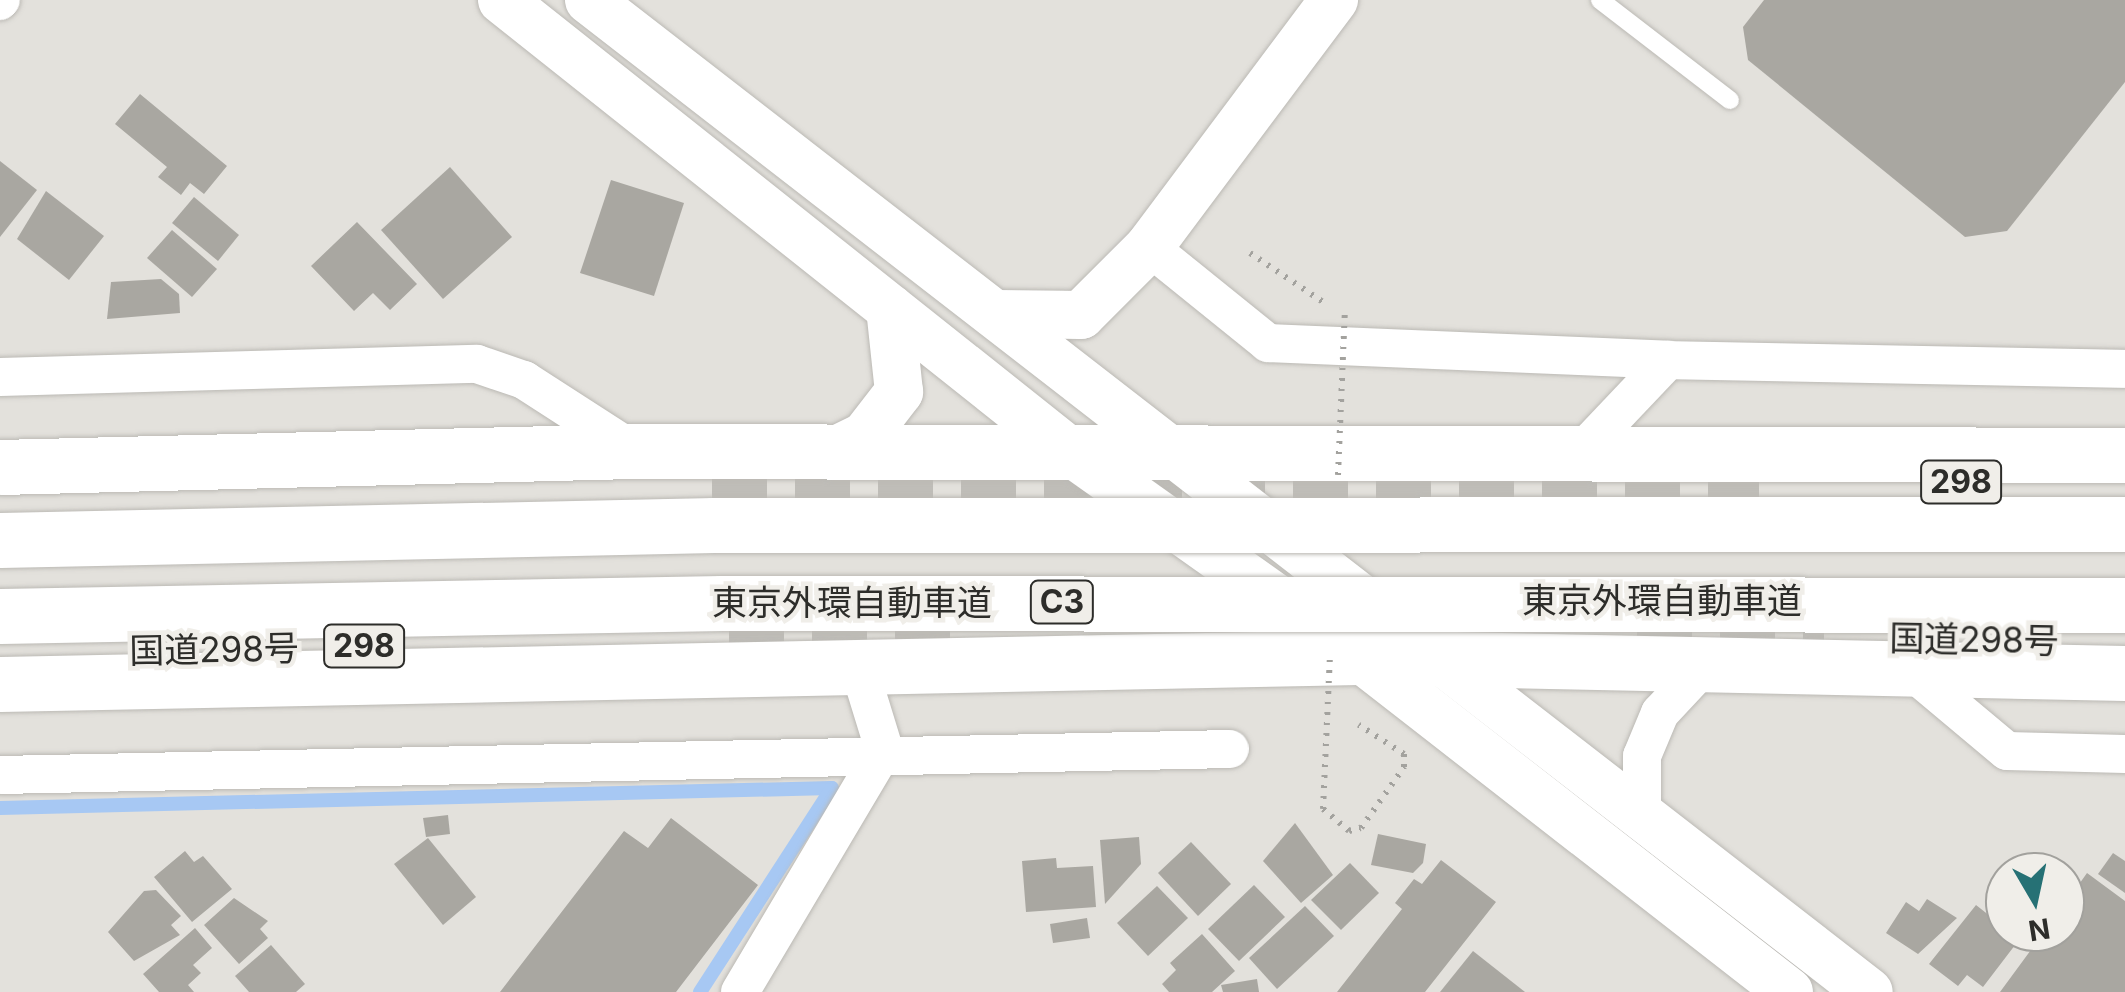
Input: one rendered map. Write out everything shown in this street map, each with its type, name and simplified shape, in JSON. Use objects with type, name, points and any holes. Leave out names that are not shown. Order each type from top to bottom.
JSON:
[{"type":"highway","points":[[0,467],[634,451],[2125,455]]},
{"type":"highway","name":"298","points":[[1797,481],[2125,484]]},
{"type":"highway","points":[[0,504],[712,486]]},
{"type":"highway","name":"C3","points":[[0,540],[734,525],[2125,524]]},
{"type":"highway","name":"東京外環自動車道","points":[[0,616],[722,603],[2125,605]]},
{"type":"highway","name":"国道298号","points":[[1824,636],[2125,642]]},
{"type":"highway","name":"国道298号","points":[[0,653],[729,640]]},
{"type":"highway","points":[[0,684],[858,661],[1360,657],[2125,673]]},
{"type":"street","points":[[502,0],[1072,453],[1360,657],[1788,992]]},
{"type":"street","points":[[590,0],[996,314],[1162,453],[1449,661],[1869,992]]},
{"type":"street","points":[[996,314],[1081,315],[1150,247],[1334,0]]},
{"type":"street","points":[[1150,247],[1268,343],[1668,360],[2125,370]]},
{"type":"street","points":[[832,452],[866,436],[899,392],[890,308]]},
{"type":"street","points":[[1578,455],[1668,360]]},
{"type":"street","points":[[0,377],[478,364],[524,380],[634,451]]},
{"type":"street","points":[[740,992],[884,749],[858,661]]},
{"type":"street","points":[[1642,812],[1642,756],[1660,713],[1704,666]]},
{"type":"street","points":[[1910,670],[2007,751],[2125,754]]},
{"type":"street","points":[[0,775],[884,749],[1230,749]]},
{"type":"lane","points":[[1600,0],[1730,100]]},
{"type":"path","points":[[1250,253],[1344,311]]},
{"type":"path","points":[[1323,810],[1349,831],[1361,828],[1404,767],[1404,754],[1358,725]]},
{"type":"building","points":[[1764,0],[2125,0],[2125,82],[2007,231],[1965,237],[1748,60],[1743,27]]},
{"type":"building","points":[[140,94],[227,166],[204,194],[190,183],[181,195],[158,177],[167,167],[115,124]]},
{"type":"building","points":[[0,161],[37,190],[0,237]]},
{"type":"building","points":[[450,167],[512,237],[443,299],[381,230]]},
{"type":"building","points":[[611,180],[684,203],[654,296],[580,273]]},
{"type":"building","points":[[46,191],[104,236],[69,280],[17,239]]},
{"type":"building","points":[[194,197],[239,235],[218,261],[172,223]]},
{"type":"building","points":[[357,222],[417,284],[390,310],[373,293],[354,311],[311,266]]},
{"type":"building","points":[[172,230],[217,269],[192,297],[147,258]]},
{"type":"building","points":[[161,279],[179,294],[180,313],[107,319],[111,282]]},
{"type":"building","points":[[448,815],[450,834],[426,837],[423,818]]},
{"type":"building","points":[[671,818],[758,885],[676,992],[500,992],[624,831],[648,848]]},
{"type":"building","points":[[1295,823],[1333,875],[1301,903],[1263,861]]},
{"type":"building","points":[[1378,834],[1426,844],[1423,863],[1413,873],[1371,865]]},
{"type":"building","points":[[1139,837],[1141,864],[1105,904],[1100,840]]},
{"type":"building","points":[[428,838],[476,897],[443,925],[394,864]]},
{"type":"building","points":[[1191,842],[1231,884],[1198,916],[1158,873]]},
{"type":"building","points":[[185,851],[194,862],[203,856],[232,889],[192,922],[154,877]]},
{"type":"building","points":[[2113,853],[2125,861],[2125,893],[2098,874]]},
{"type":"building","points":[[1056,858],[1057,868],[1093,866],[1096,907],[1026,912],[1022,861]]},
{"type":"building","points":[[1441,860],[1496,902],[1425,992],[1337,992],[1402,909],[1395,903],[1414,879],[1422,884]]},
{"type":"building","points":[[1350,863],[1379,893],[1341,930],[1311,900]]},
{"type":"building","points":[[2087,873],[2125,901],[2125,992],[2000,992],[2029,952],[2085,952]]},
{"type":"building","points":[[1254,885],[1285,917],[1239,961],[1208,929]]},
{"type":"building","points":[[1157,886],[1188,918],[1148,956],[1117,923]]},
{"type":"building","points":[[156,890],[181,916],[171,925],[180,935],[134,961],[108,932],[144,891]]},
{"type":"building","points":[[234,898],[268,921],[260,929],[268,938],[239,964],[204,925]]},
{"type":"building","points":[[1927,899],[1957,918],[1918,954],[1886,933],[1906,902],[1919,911]]},
{"type":"building","points":[[1976,905],[1985,912],[1985,952],[2010,952],[1983,987],[1967,975],[1958,986],[1929,964]]},
{"type":"building","points":[[1305,906],[1334,936],[1277,989],[1249,958]]},
{"type":"building","points":[[1087,918],[1090,938],[1053,943],[1050,924]]},
{"type":"building","points":[[195,928],[212,948],[193,965],[201,973],[188,985],[194,992],[159,992],[143,974]]},
{"type":"building","points":[[1202,934],[1235,971],[1212,992],[1169,992],[1162,984],[1176,970],[1170,963]]},
{"type":"building","points":[[271,945],[305,984],[296,992],[249,992],[235,976]]},
{"type":"building","points":[[1473,951],[1525,992],[1440,992]]},
{"type":"building","points":[[1257,979],[1259,992],[1223,992],[1221,985]]},
{"type":"waterway","points":[[0,808],[832,788],[700,992]]},
{"type":"tunnel","points":[[712,487],[1759,481]]},
{"type":"tunnel","points":[[1637,637],[1824,637]]},
{"type":"tunnel","points":[[729,639],[956,639]]}]
